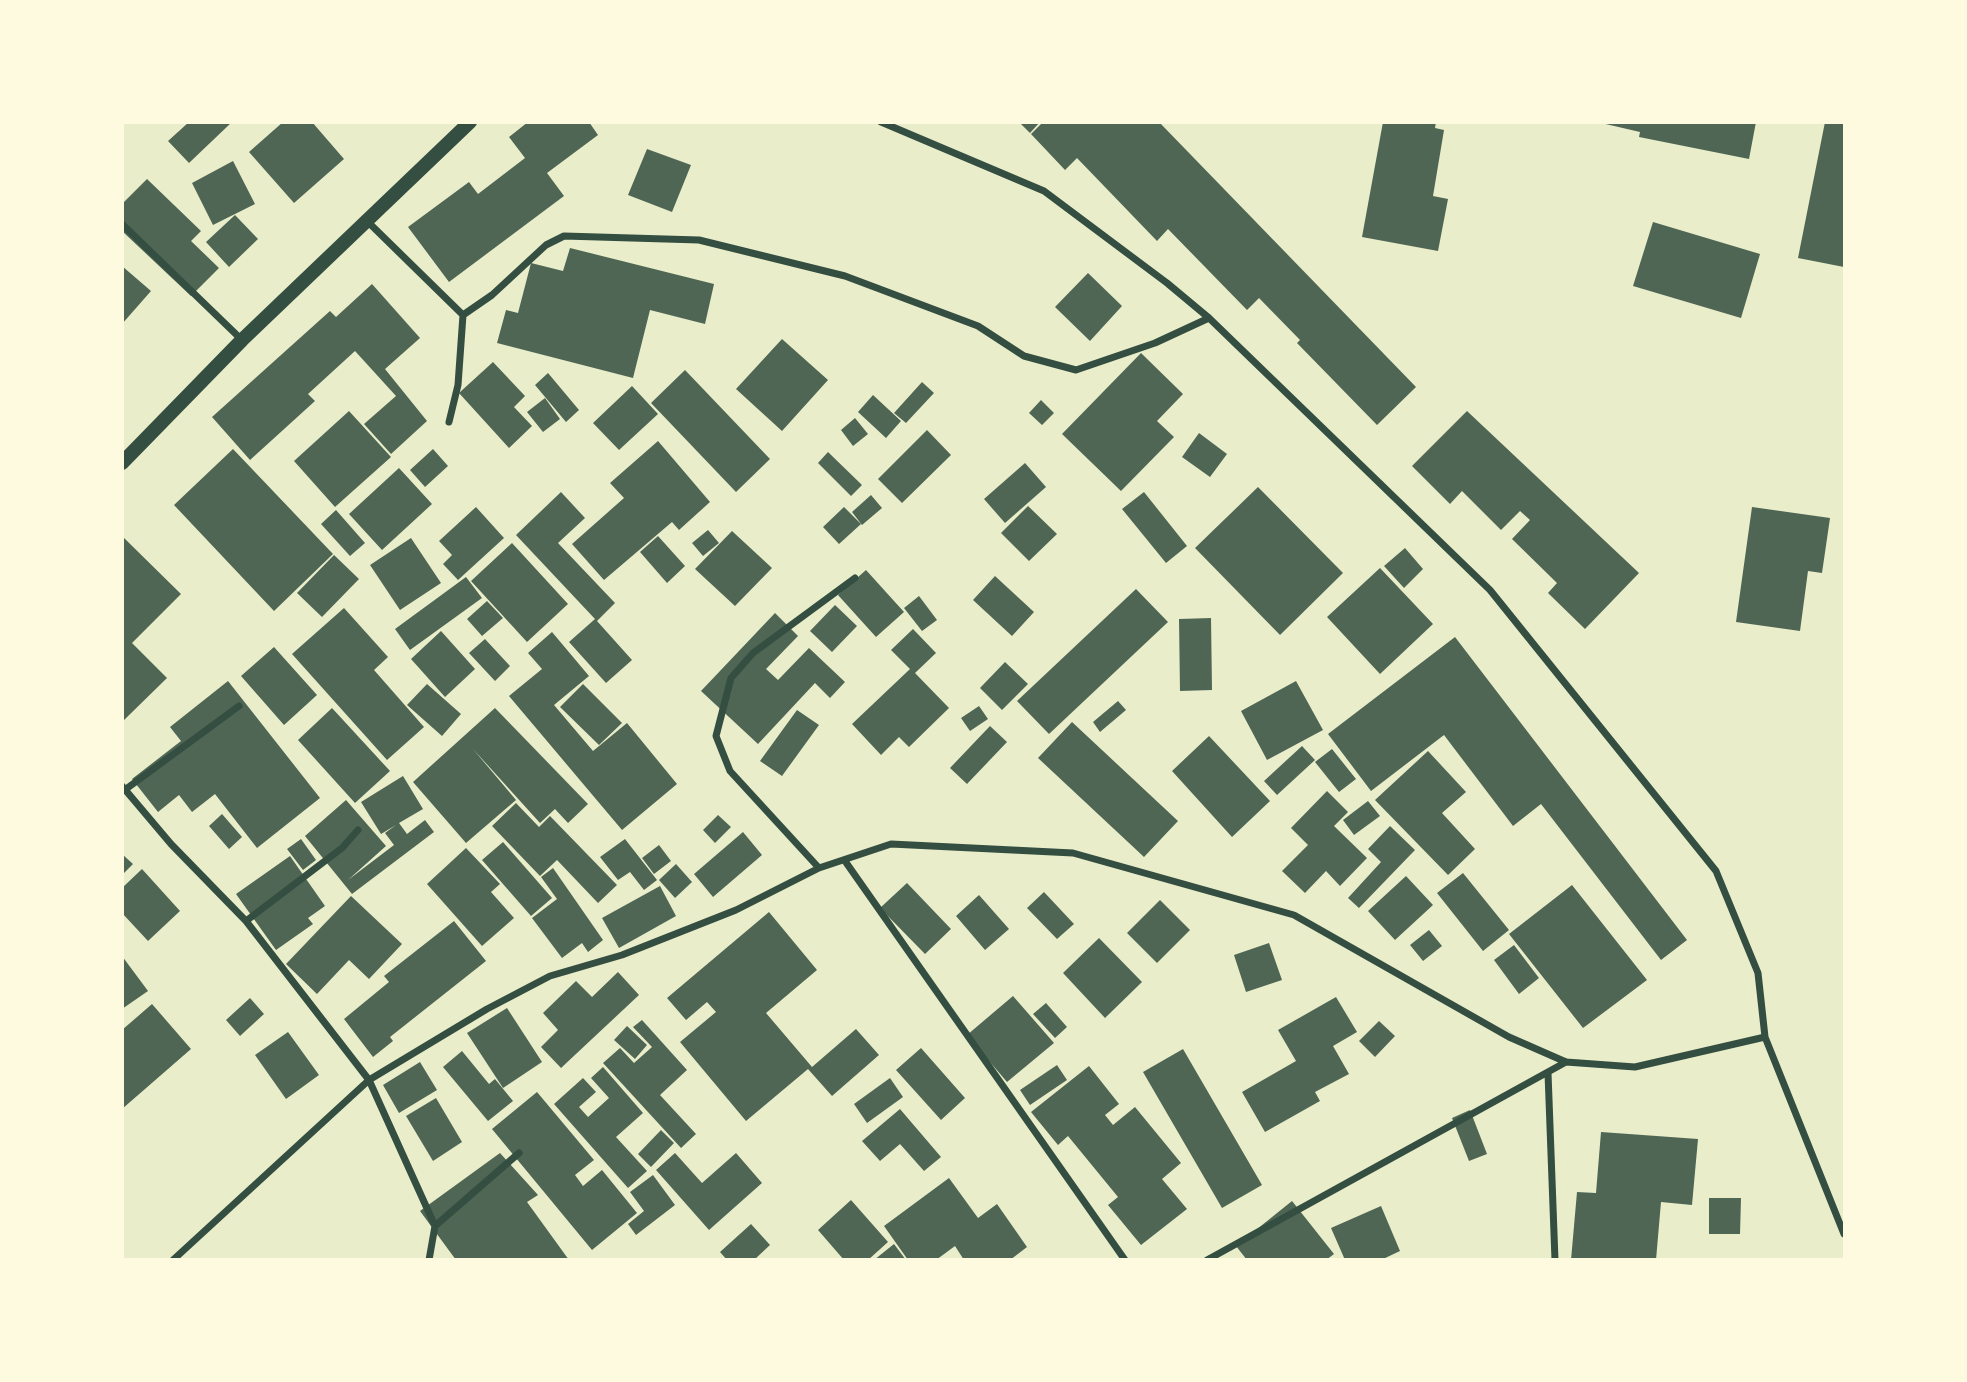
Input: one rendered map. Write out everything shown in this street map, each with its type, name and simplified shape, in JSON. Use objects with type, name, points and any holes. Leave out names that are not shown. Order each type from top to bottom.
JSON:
[{"type":"main road","points":[[122,463],[242,340],[470,122]]},
{"type":"street","points":[[881,122],[1044,191],[1209,318],[1490,590],[1716,871],[1758,973],[1765,1037],[1844,1234]]},
{"type":"street","points":[[368,222],[463,315],[458,385],[449,422]]},
{"type":"street","points":[[122,224],[242,340]]},
{"type":"street","points":[[463,315],[492,295],[546,245],[564,236],[699,240],[845,276],[978,327],[1024,356],[1076,370],[1155,343],[1209,318]]},
{"type":"street","points":[[819,868],[730,771],[716,736],[731,678],[753,653],[855,578]]},
{"type":"street","points":[[239,706],[124,788],[171,844],[246,921],[369,1080],[435,1226],[429,1259]]},
{"type":"street","points":[[246,921],[323,863],[358,830]]},
{"type":"street","points":[[173,1259],[369,1080],[487,1009],[550,976],[622,955],[724,915],[819,868],[891,844],[1073,853],[1294,915],[1509,1037],[1566,1062],[1635,1067],[1765,1037]]},
{"type":"street","points":[[845,861],[1125,1259]]},
{"type":"street","points":[[1207,1259],[1566,1062]]},
{"type":"street","points":[[1548,1073],[1555,1259]]},
{"type":"street","points":[[435,1226],[519,1153]]},
{"type":"building","points":[[189,122],[232,122],[189,163],[168,141]]},
{"type":"building","points":[[283,122],[312,122],[344,159],[294,203],[249,152]]},
{"type":"building","points":[[528,122],[589,122],[598,135],[547,173],[564,196],[449,282],[408,227],[469,182],[478,194],[525,158],[509,137]]},
{"type":"building","points":[[1019,122],[1040,122],[1030,133]]},
{"type":"building","points":[[1043,122],[1159,122],[1416,387],[1377,425],[1297,343],[1300,340],[1259,298],[1247,310],[1168,229],[1157,241],[1077,158],[1065,170],[1031,134]]},
{"type":"building","points":[[1383,122],[1436,122],[1435,128],[1444,130],[1433,196],[1448,199],[1438,251],[1362,237]]},
{"type":"building","points":[[1597,122],[1756,122],[1749,159],[1639,137],[1640,132]]},
{"type":"building","points":[[1825,122],[1844,122],[1844,267],[1798,258]]},
{"type":"building","points":[[647,149],[691,165],[672,212],[628,195]]},
{"type":"building","points":[[233,161],[255,204],[213,225],[192,183]]},
{"type":"building","points":[[147,179],[201,231],[191,241],[219,268],[191,296],[122,231],[122,204]]},
{"type":"building","points":[[235,215],[258,239],[229,267],[206,242]]},
{"type":"building","points":[[1653,222],[1760,254],[1741,318],[1633,286]]},
{"type":"building","points":[[570,248],[714,284],[705,324],[650,310],[633,378],[497,343],[506,310],[518,313],[531,263],[563,271]]},
{"type":"building","points":[[122,266],[151,291],[122,324]]},
{"type":"building","points":[[1088,273],[1122,306],[1090,341],[1055,307]]},
{"type":"building","points":[[372,284],[420,338],[385,369],[427,421],[391,454],[364,424],[396,396],[355,351],[308,394],[315,401],[250,460],[212,417],[330,311],[336,317]]},
{"type":"building","points":[[782,339],[828,380],[782,431],[736,389]]},
{"type":"building","points":[[1141,353],[1183,394],[1157,421],[1174,437],[1121,491],[1062,434]]},
{"type":"building","points":[[493,362],[525,396],[514,407],[532,426],[509,448],[459,393]]},
{"type":"building","points":[[685,370],[770,459],[736,492],[651,403]]},
{"type":"building","points":[[548,373],[579,410],[566,422],[535,385]]},
{"type":"building","points":[[922,382],[934,393],[906,423],[894,413]]},
{"type":"building","points":[[632,386],[658,414],[619,450],[593,423]]},
{"type":"building","points":[[873,395],[901,421],[886,438],[858,412]]},
{"type":"building","points":[[545,398],[560,419],[543,432],[527,412]]},
{"type":"building","points":[[1041,400],[1054,413],[1042,425],[1029,413]]},
{"type":"building","points":[[349,411],[391,457],[335,507],[294,461]]},
{"type":"building","points":[[1467,411],[1639,573],[1585,629],[1548,593],[1557,583],[1512,539],[1530,520],[1520,511],[1501,530],[1462,491],[1450,504],[1412,466]]},
{"type":"building","points":[[855,418],[868,434],[853,446],[841,430]]},
{"type":"building","points":[[927,430],[951,455],[902,503],[878,479]]},
{"type":"building","points":[[1199,433],[1227,454],[1210,477],[1182,457]]},
{"type":"building","points":[[658,441],[710,502],[679,530],[672,522],[604,580],[572,544],[624,498],[610,483]]},
{"type":"building","points":[[233,449],[333,554],[274,611],[174,505]]},
{"type":"building","points":[[433,449],[448,466],[425,487],[410,470]]},
{"type":"building","points":[[828,452],[862,485],[851,496],[818,463]]},
{"type":"building","points":[[1025,463],[1046,487],[1005,523],[984,499]]},
{"type":"building","points":[[399,468],[432,504],[382,550],[349,514]]},
{"type":"building","points":[[1258,487],[1343,573],[1280,635],[1195,548]]},
{"type":"building","points":[[561,492],[585,518],[558,543],[615,603],[597,621],[632,660],[606,683],[569,642],[595,619],[516,535]]},
{"type":"building","points":[[1144,492],[1187,546],[1166,563],[1122,509]]},
{"type":"building","points":[[871,495],[882,508],[862,525],[852,512]]},
{"type":"building","points":[[1028,506],[1057,534],[1029,561],[1001,533]]},
{"type":"building","points":[[476,507],[504,538],[458,580],[443,564],[452,555],[439,541]]},
{"type":"building","points":[[844,507],[861,524],[839,544],[823,527]]},
{"type":"building","points":[[1752,507],[1830,518],[1822,573],[1808,571],[1800,631],[1736,622]]},
{"type":"building","points":[[336,510],[365,543],[350,556],[321,524]]},
{"type":"building","points":[[708,530],[719,543],[703,556],[692,543]]},
{"type":"building","points":[[732,531],[772,568],[735,606],[695,569]]},
{"type":"building","points":[[122,536],[181,594],[132,643],[167,678],[122,722]]},
{"type":"building","points":[[658,536],[685,566],[667,583],[640,552]]},
{"type":"building","points":[[411,538],[441,583],[400,610],[370,565]]},
{"type":"building","points":[[512,543],[568,604],[527,642],[471,581]]},
{"type":"building","points":[[1405,548],[1423,569],[1404,588],[1384,566]]},
{"type":"building","points":[[334,555],[359,579],[322,617],[297,593]]},
{"type":"building","points":[[1380,568],[1433,624],[1380,674],[1327,617]]},
{"type":"building","points":[[866,570],[904,612],[876,637],[838,595]]},
{"type":"building","points":[[995,576],[1034,612],[1012,636],[973,600]]},
{"type":"building","points":[[466,577],[482,598],[410,650],[395,629]]},
{"type":"building","points":[[1136,589],[1168,622],[1049,734],[1017,701]]},
{"type":"building","points":[[919,596],[937,620],[922,631],[904,608]]},
{"type":"building","points":[[487,601],[503,618],[482,636],[467,619]]},
{"type":"building","points":[[835,605],[857,626],[832,652],[810,631]]},
{"type":"building","points":[[344,608],[388,657],[374,670],[424,727],[387,760],[292,654]]},
{"type":"building","points":[[775,613],[798,636],[766,669],[778,680],[809,648],[845,682],[830,698],[815,683],[758,744],[701,691]]},
{"type":"building","points":[[1211,618],[1212,690],[1180,691],[1179,619]]},
{"type":"building","points":[[913,629],[936,653],[915,673],[949,708],[909,747],[899,737],[881,755],[852,724],[910,669],[891,650]]},
{"type":"building","points":[[441,631],[475,669],[445,697],[411,659]]},
{"type":"building","points":[[552,632],[589,676],[554,705],[593,751],[627,723],[677,784],[622,830],[509,696],[542,669],[528,653]]},
{"type":"building","points":[[1455,637],[1687,940],[1661,960],[1541,804],[1513,826],[1444,735],[1371,791],[1328,734]]},
{"type":"building","points":[[485,639],[510,666],[495,681],[469,653]]},
{"type":"building","points":[[274,647],[317,695],[284,725],[241,676]]},
{"type":"building","points":[[1005,662],[1028,684],[1002,710],[980,688]]},
{"type":"building","points":[[228,681],[320,798],[257,848],[215,794],[192,812],[179,795],[158,812],[132,779],[181,741],[170,727]]},
{"type":"building","points":[[1296,681],[1323,730],[1267,760],[1241,711]]},
{"type":"building","points":[[427,684],[461,714],[442,736],[407,705]]},
{"type":"building","points":[[583,684],[622,723],[599,745],[560,707]]},
{"type":"building","points":[[1118,701],[1126,710],[1100,732],[1093,722]]},
{"type":"building","points":[[979,706],[988,719],[970,731],[961,718]]},
{"type":"building","points":[[332,708],[390,771],[355,803],[298,740]]},
{"type":"building","points":[[495,708],[588,804],[568,823],[555,809],[540,823],[473,749],[516,800],[466,843],[413,782]]},
{"type":"building","points":[[797,710],[819,725],[782,776],[760,761]]},
{"type":"building","points":[[1072,722],[1178,821],[1144,857],[1038,758]]},
{"type":"building","points":[[990,726],[1007,742],[967,784],[950,768]]},
{"type":"building","points":[[1209,736],[1270,801],[1232,837],[1172,771]]},
{"type":"building","points":[[1302,746],[1315,760],[1277,795],[1264,781]]},
{"type":"building","points":[[1332,749],[1356,779],[1339,792],[1315,762]]},
{"type":"building","points":[[1428,751],[1466,792],[1442,813],[1475,849],[1448,875],[1375,800]]},
{"type":"building","points":[[403,776],[423,809],[399,823],[407,834],[425,820],[434,832],[352,894],[305,836],[346,800],[386,846],[348,880],[394,845],[385,833],[396,825],[381,834],[361,802]]},
{"type":"building","points":[[1327,791],[1348,812],[1334,826],[1367,858],[1340,886],[1326,871],[1305,893],[1282,871],[1308,845],[1291,828]]},
{"type":"building","points":[[1368,801],[1380,816],[1354,835],[1343,820]]},
{"type":"building","points":[[516,803],[539,827],[550,816],[617,885],[598,903],[557,860],[540,876],[492,826]]},
{"type":"building","points":[[222,814],[242,837],[229,849],[209,826]]},
{"type":"building","points":[[718,815],[731,827],[715,843],[703,830]]},
{"type":"building","points":[[1390,826],[1415,850],[1359,908],[1348,898],[1381,862],[1368,849]]},
{"type":"building","points":[[743,832],[762,855],[713,897],[694,874]]},
{"type":"building","points":[[301,839],[316,860],[303,870],[287,849]]},
{"type":"building","points":[[625,839],[657,880],[644,890],[630,872],[618,880],[600,857]]},
{"type":"building","points":[[503,842],[552,898],[531,916],[482,860]]},
{"type":"building","points":[[659,845],[671,861],[654,874],[642,858]]},
{"type":"building","points":[[466,848],[500,884],[491,892],[514,918],[482,946],[427,884]]},
{"type":"building","points":[[122,854],[133,864],[122,875]]},
{"type":"building","points":[[290,856],[325,906],[308,918],[313,924],[276,950],[236,894]]},
{"type":"building","points":[[676,864],[692,882],[675,898],[659,880]]},
{"type":"building","points":[[553,868],[603,940],[588,952],[582,943],[562,958],[532,918],[557,899],[541,877]]},
{"type":"building","points":[[142,869],[180,911],[148,941],[122,913],[122,888]]},
{"type":"building","points":[[1463,873],[1509,930],[1483,951],[1437,893]]},
{"type":"building","points":[[1406,876],[1433,905],[1395,940],[1368,911]]},
{"type":"building","points":[[907,883],[951,929],[925,954],[880,908]]},
{"type":"building","points":[[1572,885],[1647,980],[1583,1028],[1509,934]]},
{"type":"building","points":[[660,886],[676,916],[619,948],[602,918]]},
{"type":"building","points":[[1044,892],[1074,924],[1057,939],[1027,908]]},
{"type":"building","points":[[979,895],[1009,929],[985,950],[956,916]]},
{"type":"building","points":[[351,896],[402,944],[369,979],[349,960],[317,994],[286,964]]},
{"type":"building","points":[[1160,900],[1190,930],[1157,963],[1127,933]]},
{"type":"building","points":[[769,912],[817,970],[766,1013],[812,1067],[856,1029],[879,1055],[832,1096],[808,1069],[746,1121],[680,1042],[716,1012],[707,1002],[686,1020],[667,998]]},
{"type":"building","points":[[454,921],[486,961],[390,1037],[393,1041],[373,1057],[344,1019],[389,982],[384,976]]},
{"type":"building","points":[[1429,930],[1442,946],[1423,961],[1410,945]]},
{"type":"building","points":[[1099,938],[1142,982],[1105,1018],[1063,973]]},
{"type":"building","points":[[1269,943],[1282,980],[1246,992],[1234,955]]},
{"type":"building","points":[[1514,945],[1539,978],[1519,994],[1494,960]]},
{"type":"building","points":[[122,956],[148,991],[122,1009]]},
{"type":"building","points":[[618,972],[639,995],[561,1068],[541,1047],[558,1030],[543,1013],[576,981],[592,997]]},
{"type":"building","points":[[1013,996],[1054,1043],[1007,1082],[967,1035]]},
{"type":"building","points":[[1336,997],[1357,1032],[1333,1046],[1349,1074],[1315,1092],[1320,1101],[1265,1132],[1242,1092],[1296,1061],[1278,1030]]},
{"type":"building","points":[[250,998],[264,1014],[240,1036],[226,1020]]},
{"type":"building","points":[[1046,1003],[1067,1027],[1055,1038],[1033,1014]]},
{"type":"building","points":[[152,1004],[191,1049],[122,1109],[122,1030]]},
{"type":"building","points":[[507,1008],[542,1062],[503,1088],[467,1033]]},
{"type":"building","points":[[642,1020],[687,1070],[660,1095],[696,1134],[681,1148],[603,1063],[620,1048],[634,1063],[652,1047],[633,1027]]},
{"type":"building","points":[[1379,1021],[1395,1036],[1375,1057],[1359,1041]]},
{"type":"building","points":[[627,1026],[647,1045],[635,1059],[614,1040]]},
{"type":"building","points":[[288,1032],[319,1075],[286,1099],[255,1055]]},
{"type":"building","points":[[921,1048],[965,1098],[941,1120],[896,1070]]},
{"type":"building","points":[[1183,1049],[1262,1185],[1222,1208],[1143,1072]]},
{"type":"building","points":[[462,1051],[489,1084],[495,1079],[513,1101],[488,1121],[443,1067]]},
{"type":"building","points":[[420,1062],[437,1090],[399,1113],[383,1085]]},
{"type":"building","points":[[1057,1065],[1067,1080],[1030,1105],[1020,1090]]},
{"type":"building","points":[[1089,1066],[1119,1104],[1105,1115],[1113,1125],[1135,1107],[1181,1163],[1162,1179],[1187,1209],[1141,1245],[1108,1205],[1118,1197],[1068,1136],[1058,1145],[1031,1112]]},
{"type":"building","points":[[603,1067],[643,1113],[616,1137],[647,1171],[628,1188],[554,1104],[583,1078],[596,1092],[579,1107],[588,1117],[609,1098],[591,1078]]},
{"type":"building","points":[[890,1078],[903,1097],[867,1123],[854,1104]]},
{"type":"building","points":[[537,1092],[594,1160],[575,1175],[583,1186],[602,1170],[637,1213],[592,1250],[492,1129]]},
{"type":"building","points":[[436,1098],[462,1142],[433,1161],[406,1116]]},
{"type":"building","points":[[900,1109],[941,1157],[924,1171],[900,1144],[880,1161],[862,1141]]},
{"type":"building","points":[[1470,1110],[1487,1154],[1469,1161],[1452,1118]]},
{"type":"building","points":[[661,1130],[674,1143],[651,1167],[638,1154]]},
{"type":"building","points":[[1601,1132],[1698,1139],[1692,1205],[1661,1202],[1656,1260],[1571,1260],[1577,1192],[1596,1193]]},
{"type":"building","points":[[500,1153],[538,1195],[527,1202],[569,1260],[456,1260],[420,1211]]},
{"type":"building","points":[[675,1153],[702,1183],[736,1153],[762,1183],[709,1230],[656,1170]]},
{"type":"building","points":[[653,1175],[675,1205],[636,1235],[628,1224],[644,1211],[630,1192]]},
{"type":"building","points":[[949,1178],[978,1218],[997,1204],[1027,1247],[1010,1260],[964,1260],[955,1246],[936,1260],[908,1260],[884,1226]]},
{"type":"building","points":[[1709,1198],[1741,1198],[1740,1234],[1709,1234]]},
{"type":"building","points":[[851,1200],[888,1242],[868,1260],[844,1260],[818,1230]]},
{"type":"building","points":[[1292,1201],[1334,1254],[1326,1260],[1247,1260],[1236,1246]]},
{"type":"building","points":[[1381,1206],[1400,1251],[1381,1260],[1345,1260],[1331,1228]]},
{"type":"building","points":[[751,1224],[770,1245],[754,1260],[727,1260],[720,1252]]},
{"type":"building","points":[[894,1244],[906,1260],[874,1260]]}]
